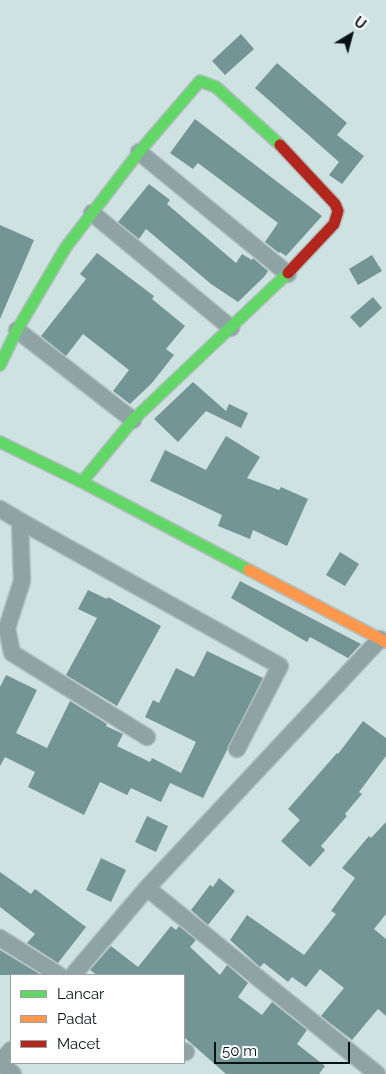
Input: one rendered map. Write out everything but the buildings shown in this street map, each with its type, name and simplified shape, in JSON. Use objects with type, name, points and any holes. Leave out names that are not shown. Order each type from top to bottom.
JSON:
[{"type":"street","points":[[0,365],[17,330],[66,247],[139,152],[195,85],[200,82],[207,82],[216,87],[291,155],[336,204],[338,211],[334,224],[288,274],[133,420],[82,482]]},
{"type":"street","points":[[139,152],[288,274]]},
{"type":"street","points":[[92,213],[231,328]]},
{"type":"street","points":[[17,330],[133,420]]},
{"type":"street","points":[[0,442],[82,482],[383,641],[147,888],[76,974]]},
{"type":"street","points":[[0,509],[280,666],[237,749]]},
{"type":"street","points":[[20,521],[22,581],[7,628],[12,653],[147,737]]},
{"type":"street","points":[[147,888],[377,1074]]},
{"type":"street","points":[[0,938],[57,974]]},
{"type":"street","points":[[10,1051],[0,1063],[13,1074]]},
{"type":"traffic: fast","points":[[0,365],[17,330],[66,247],[139,152],[200,81],[216,87],[280,145]]},
{"type":"traffic: fast","points":[[82,482],[133,420],[288,273]]},
{"type":"traffic: fast","points":[[0,442],[82,482],[249,570]]},
{"type":"traffic: slow","points":[[249,570],[386,642]]},
{"type":"traffic: jam","points":[[280,145],[335,204],[338,211],[334,224],[288,273]]}]
